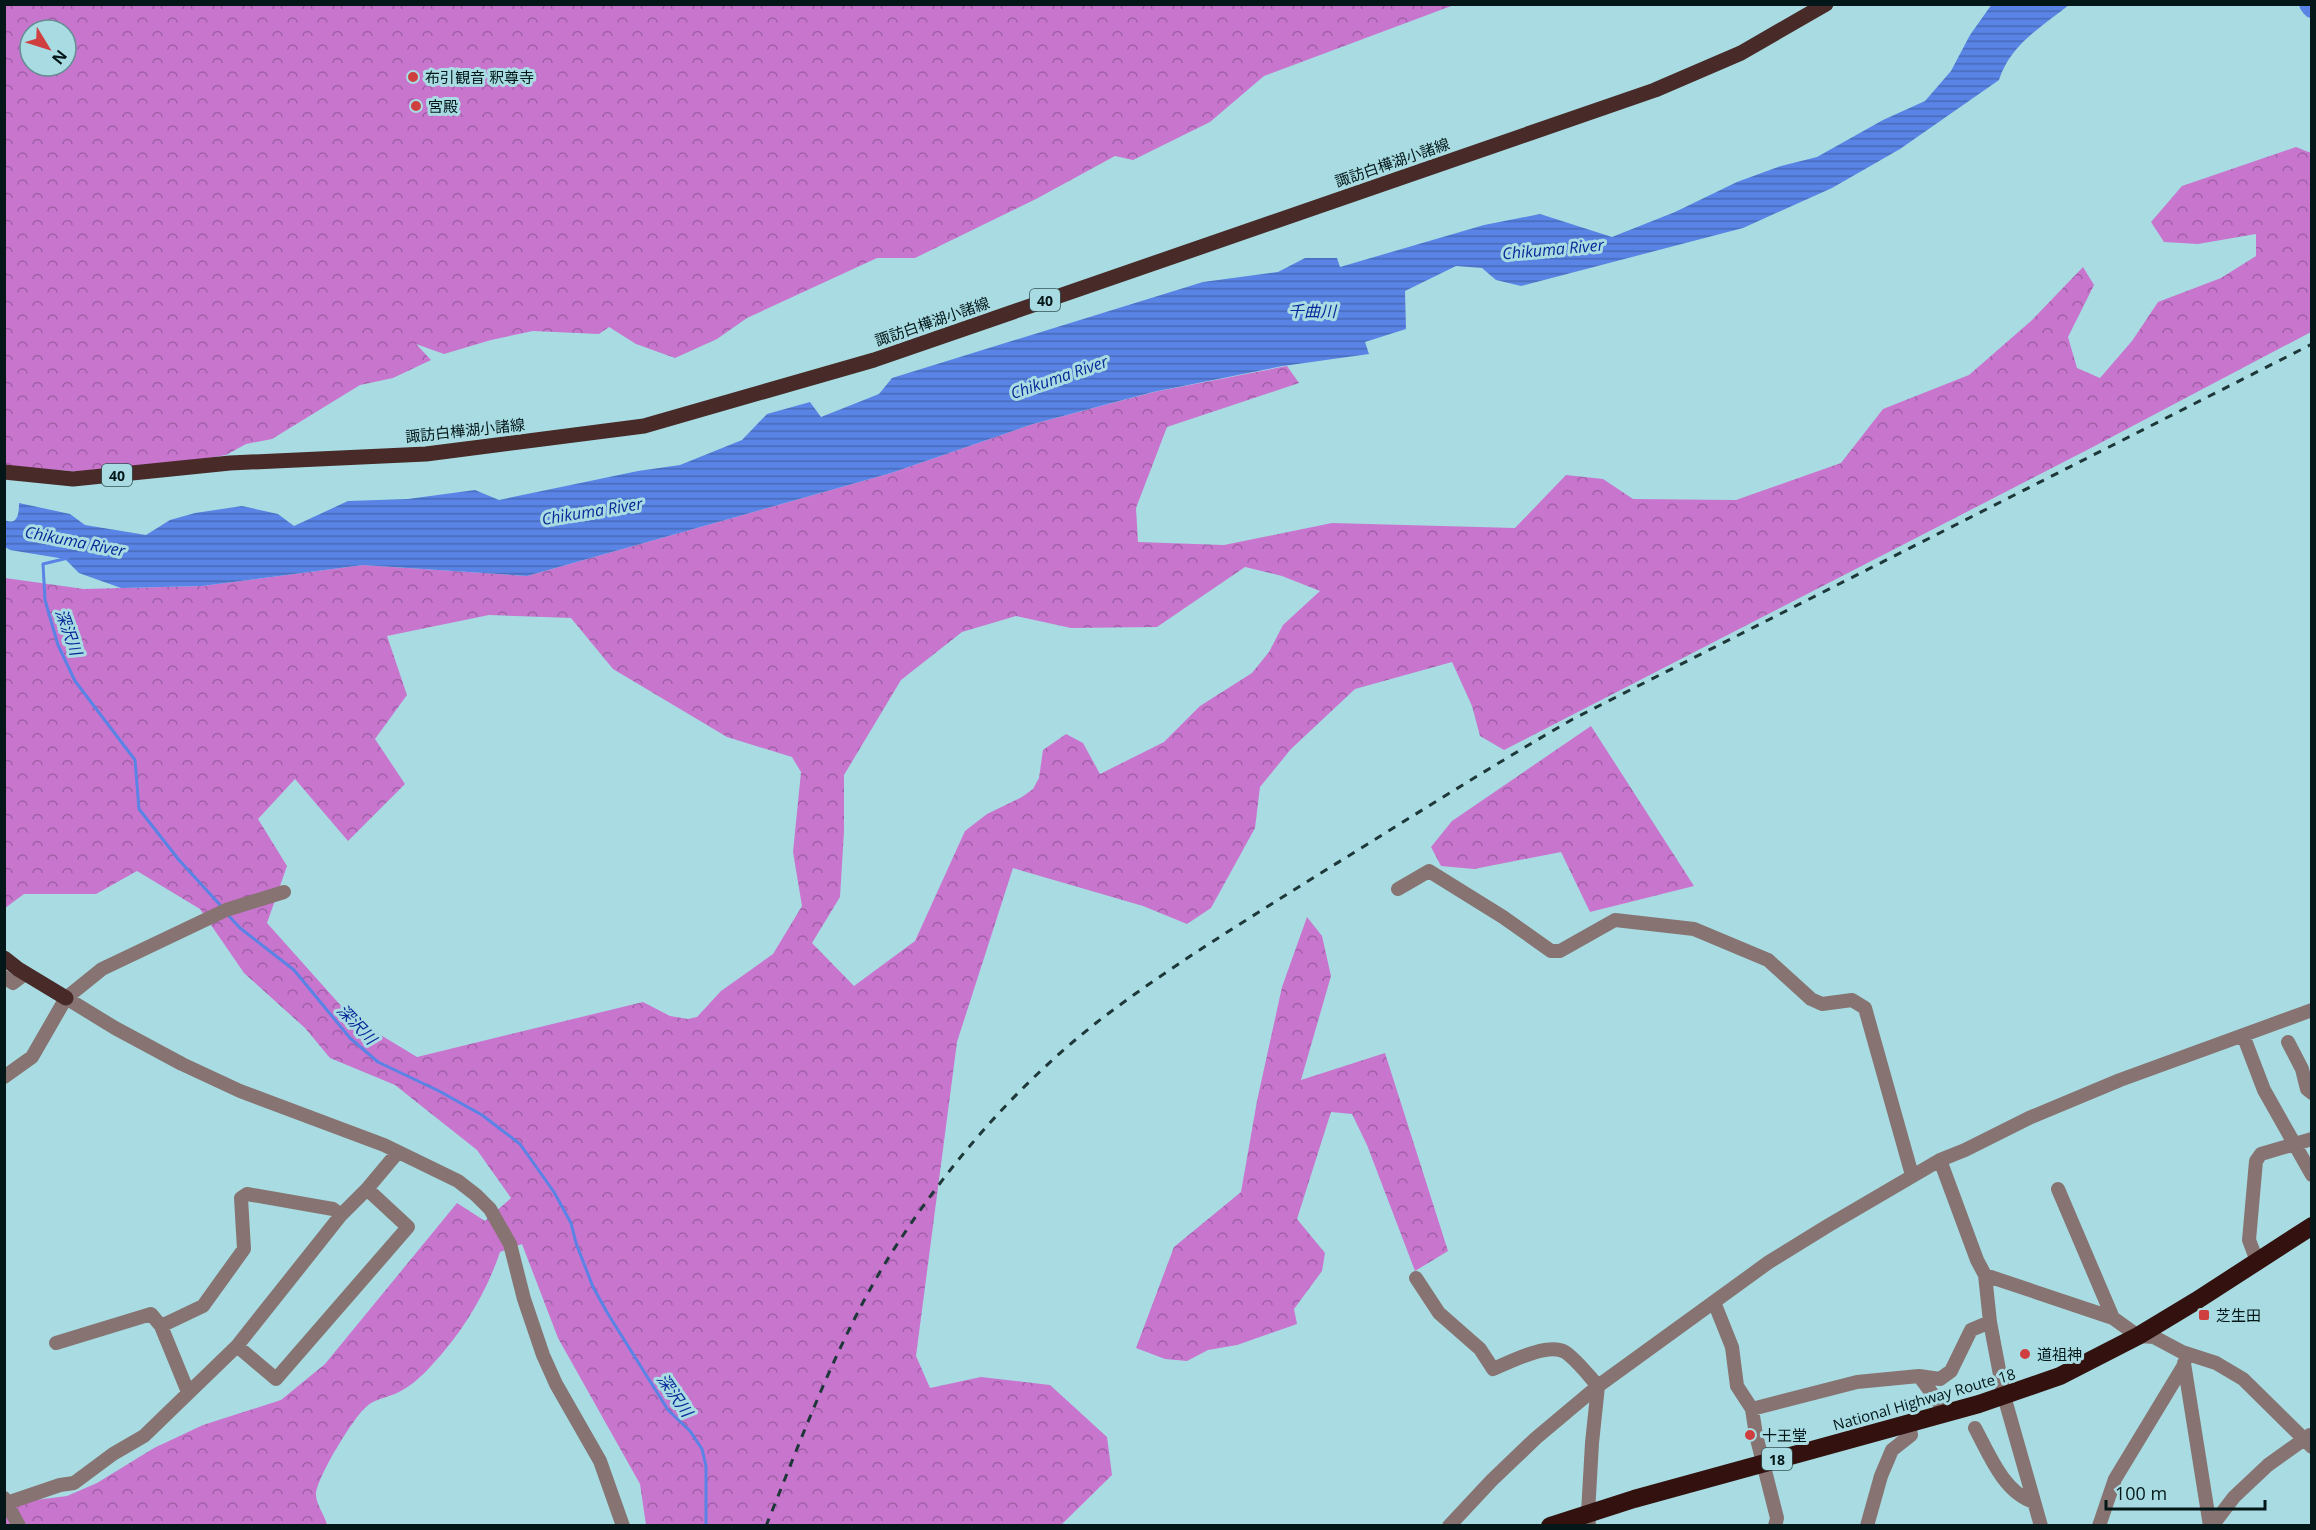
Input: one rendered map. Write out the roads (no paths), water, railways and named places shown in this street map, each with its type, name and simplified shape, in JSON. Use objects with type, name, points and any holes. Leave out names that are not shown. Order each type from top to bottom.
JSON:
[{"type":"highway","name":"National Highway Route 18","points":[[1551,1526],[1588,1519],[1762,1463],[2004,1396],[2060,1376],[2138,1336],[2312,1226]]},
{"type":"main road","name":"諏訪白樺湖小諸線","points":[[4,472],[73,479],[95,478],[230,463],[426,454],[644,426],[874,360],[1655,90],[1741,53],[1826,4]]},
{"type":"main road","points":[[4,958],[25,974],[66,998]]},
{"type":"street","points":[[1398,889],[1429,871],[1503,917],[1551,951],[1560,951],[1615,920],[1694,929],[1768,960],[1811,999],[1822,1004],[1852,1000],[1865,1008],[1912,1175]]},
{"type":"street","points":[[4,1077],[32,1057],[66,998],[102,969],[226,910],[284,892]]},
{"type":"street","points":[[4,977],[13,983],[25,974]]},
{"type":"street","points":[[66,998],[115,1029],[191,1069],[240,1091],[384,1145],[425,1164],[458,1181],[490,1209],[510,1244],[524,1299],[543,1354],[556,1384],[600,1461],[623,1526]]},
{"type":"street","points":[[1449,1526],[1536,1437],[1598,1386],[1769,1262],[1912,1175],[2028,1118],[2098,1089],[2312,1010]]},
{"type":"street","points":[[2243,1035],[2264,1090],[2312,1175]]},
{"type":"street","points":[[2288,1042],[2302,1069],[2307,1089],[2312,1093]]},
{"type":"street","points":[[2257,1261],[2249,1240],[2256,1161],[2261,1154],[2312,1139]]},
{"type":"street","points":[[19,1526],[6,1501],[60,1485],[74,1484],[113,1454],[144,1437],[237,1346],[341,1215],[367,1189],[398,1152]]},
{"type":"street","points":[[1940,1160],[1977,1260],[1985,1275],[1990,1322],[2004,1396],[2041,1526]]},
{"type":"street","points":[[237,1346],[276,1379],[408,1227],[367,1189]]},
{"type":"street","points":[[2058,1189],[2113,1318],[2138,1336],[2154,1336],[2183,1358],[2216,1363],[2243,1379],[2309,1440],[2268,1465],[2234,1497],[2211,1526]]},
{"type":"street","points":[[161,1326],[202,1306],[244,1249],[241,1198],[247,1194],[333,1209],[341,1215]]},
{"type":"street","points":[[1985,1275],[2107,1318],[2113,1318]]},
{"type":"street","points":[[1416,1278],[1439,1313],[1480,1349],[1493,1369],[1529,1354],[1554,1348],[1565,1353],[1598,1386],[1588,1519]]},
{"type":"street","points":[[1714,1302],[1732,1347],[1737,1386],[1752,1409],[1762,1463],[1777,1518],[1775,1526]]},
{"type":"street","points":[[56,1343],[151,1314],[161,1326],[188,1392]]},
{"type":"street","points":[[1752,1409],[1857,1382],[1919,1376],[1940,1378],[1951,1371],[1971,1330],[1990,1322]]},
{"type":"street","points":[[2099,1526],[2115,1479],[2183,1358]]},
{"type":"street","points":[[2183,1358],[2211,1526]]},
{"type":"street","points":[[1919,1376],[1946,1412]]},
{"type":"street","points":[[1867,1526],[1881,1476],[1892,1450],[1911,1436],[1909,1422]]},
{"type":"street","points":[[1975,1428],[1998,1472],[2023,1498],[2034,1502]]},
{"type":"water","name":"千曲川","points":[[1992,4],[2069,5],[2037,29],[2019,47],[2004,68],[1999,80],[1900,149],[1832,188],[1743,228],[1521,286],[1496,280],[1482,268],[1456,266],[1405,291],[1406,329],[1365,342],[1369,354],[1283,366],[1153,392],[1033,424],[891,473],[527,576],[363,565],[202,586],[121,588],[79,573],[65,559],[10,550],[5,547],[5,520],[15,520],[19,503],[70,514],[85,525],[146,535],[170,520],[195,513],[242,506],[278,514],[294,526],[348,501],[408,499],[475,490],[499,500],[638,471],[680,465],[742,440],[767,414],[810,402],[821,417],[879,394],[892,378],[1203,282],[1278,272],[1305,258],[1337,258],[1340,267],[1484,225],[1540,214],[1612,237],[1675,212],[1737,182],[1781,166],[1817,157],[1883,120],[1925,101],[1951,71],[1970,35]]},
{"type":"waterway","points":[[2309,4],[2312,8]]},
{"type":"waterway","name":"深沢川","points":[[68,558],[43,564],[45,600],[58,645],[75,681],[135,760],[139,809],[179,860],[222,907]]},
{"type":"waterway","name":"深沢川","points":[[228,915],[240,928],[294,970],[350,1038],[378,1062],[439,1091],[482,1115],[520,1144],[554,1192],[571,1223],[593,1287],[608,1314],[668,1410],[690,1431],[702,1449],[706,1466],[706,1526]]},
{"type":"railway","points":[[766,1526],[837,1355],[870,1289],[911,1223],[960,1158],[1014,1097],[1073,1042],[1105,1016],[1239,925],[1573,719],[2312,344]]},
{"type":"place","name":"布引観音 釈尊寺","points":[[413,77]]},
{"type":"place","name":"宮殿","points":[[416,106]]},
{"type":"place","name":"芝生田","points":[[2204,1315]]},
{"type":"place","name":"道祖神","points":[[2025,1354]]},
{"type":"place","name":"十王堂","points":[[1750,1435]]},
{"type":"water label","name":"Chikuma River","points":[[1553,249]]},
{"type":"water label","name":"Chikuma River","points":[[1059,377]]},
{"type":"water label","name":"Chikuma River","points":[[592,511]]},
{"type":"water label","name":"Chikuma River","points":[[75,541]]}]
